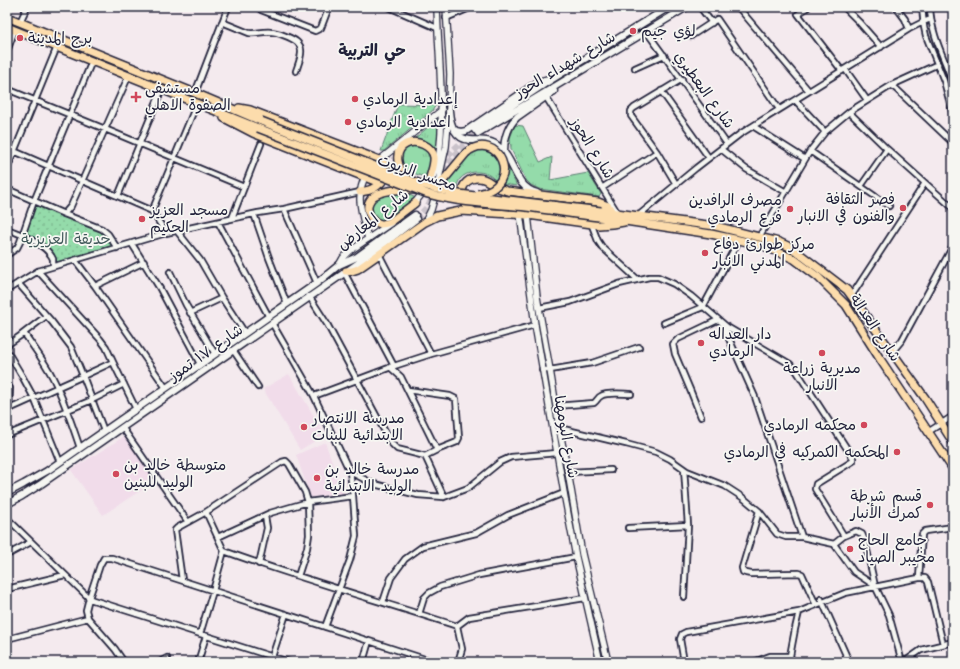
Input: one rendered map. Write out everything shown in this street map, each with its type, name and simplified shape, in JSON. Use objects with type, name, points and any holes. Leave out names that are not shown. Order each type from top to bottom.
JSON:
[{"type":"main road","name":"شارع شهداء الحوز","points":[[477,132],[669,7]]},
{"type":"main road","name":"شارع شهداء الحوز","points":[[561,78],[687,7]]},
{"type":"main road","points":[[7,17],[195,92],[231,108],[259,124]]},
{"type":"main road","points":[[7,27],[197,103],[253,133],[380,183]]},
{"type":"main road","points":[[636,28],[643,33]]},
{"type":"main road","points":[[504,152],[506,132],[512,122],[555,90],[561,78]]},
{"type":"main road","points":[[452,126],[456,131],[466,131],[538,82],[546,79],[561,78]]},
{"type":"main road","points":[[207,108],[259,124]]},
{"type":"main road","points":[[231,108],[250,110],[384,163],[388,170],[380,183],[371,190],[360,192]]},
{"type":"main road","points":[[446,110],[456,133],[464,139],[482,140],[499,146],[525,187],[533,192],[550,197]]},
{"type":"main road","name":"مجسر الزيوت","points":[[259,124],[433,188],[600,214]]},
{"type":"main road","name":"مجسر الزيوت","points":[[259,124],[419,191],[438,197],[460,201],[600,214]]},
{"type":"main road","points":[[408,179],[402,174],[398,162],[402,147],[408,143],[426,145],[431,150],[434,157],[429,185]]},
{"type":"main road","points":[[437,188],[466,153],[472,148],[489,148],[496,152],[503,162],[504,166],[502,178],[496,186],[485,193],[473,195]]},
{"type":"main road","points":[[473,211],[465,206],[461,193],[467,182],[479,178],[486,179],[497,187],[507,191],[598,202],[605,204],[614,212]]},
{"type":"main road","points":[[415,203],[386,224],[381,224],[372,219],[367,207],[371,198],[381,193],[396,190],[419,191]]},
{"type":"main road","points":[[345,272],[358,269],[425,222],[437,216],[461,211],[520,214],[599,224],[612,224],[627,220]]},
{"type":"main road","name":"شارع العدالة","points":[[600,214],[614,212],[715,226],[779,242],[792,248],[847,290],[852,296],[953,442]]},
{"type":"main road","name":"شارع العدالة","points":[[600,214],[739,240],[764,246],[794,259],[818,278],[846,306],[953,469]]},
{"type":"main road","name":"شارع ١٧ تموز","points":[[7,504],[41,484],[272,323],[298,300],[317,283],[339,265],[356,257],[416,217],[345,272],[309,296],[298,300],[287,304],[36,478],[8,490]]},
{"type":"street","points":[[20,22],[27,7]]},
{"type":"street","points":[[195,92],[228,7]]},
{"type":"street","points":[[260,7],[261,10],[315,31],[321,28],[329,7]]},
{"type":"street","points":[[389,7],[437,28]]},
{"type":"street","name":"شارع المعارض","points":[[425,222],[431,210],[446,147],[446,110],[437,28],[437,7]]},
{"type":"street","name":"شارع المعارض","points":[[339,265],[347,253],[404,214],[429,185],[436,170],[446,110],[450,74],[446,7]]},
{"type":"street","points":[[446,18],[472,7]]},
{"type":"street","points":[[656,7],[659,13]]},
{"type":"street","points":[[700,7],[712,23]]},
{"type":"street","points":[[738,7],[809,91]]},
{"type":"street","points":[[808,7],[798,14],[867,100]]},
{"type":"street","points":[[844,7],[881,47]]},
{"type":"street","points":[[896,7],[905,19],[909,29]]},
{"type":"street","points":[[922,7],[926,36],[938,64],[953,115]]},
{"type":"street","points":[[930,7],[935,38],[953,83]]},
{"type":"street","points":[[691,36],[716,19],[779,110]]},
{"type":"street","points":[[639,216],[708,158],[740,134],[909,29],[931,19]]},
{"type":"street","points":[[222,22],[249,33],[271,32],[296,41],[302,52],[296,71]]},
{"type":"street","points":[[7,51],[15,30]]},
{"type":"street","name":"شارع البعطيري","points":[[643,33],[664,55],[727,144]]},
{"type":"street","points":[[7,169],[57,47]]},
{"type":"street","points":[[635,68],[664,55]]},
{"type":"street","points":[[7,255],[19,246],[34,201],[92,61]]},
{"type":"street","points":[[760,237],[810,151],[825,132],[849,112],[867,100],[892,85],[938,64]]},
{"type":"street","points":[[441,72],[450,74]]},
{"type":"street","points":[[64,214],[71,206],[129,76]]},
{"type":"street","points":[[676,184],[658,152],[631,116],[631,112],[634,108],[682,79]]},
{"type":"street","points":[[892,85],[953,143]]},
{"type":"street","points":[[7,89],[244,187]]},
{"type":"street","points":[[118,196],[162,89]]},
{"type":"street","points":[[661,91],[708,158]]},
{"type":"street","name":"شارع الحوز","points":[[546,97],[602,188],[614,212]]},
{"type":"street","points":[[795,100],[825,132]]},
{"type":"street","points":[[152,211],[197,103]]},
{"type":"street","points":[[368,239],[360,205],[360,192],[365,177],[379,160],[446,110]]},
{"type":"street","points":[[849,112],[887,149],[953,208]]},
{"type":"street","points":[[753,126],[806,159]]},
{"type":"street","points":[[232,218],[261,144]]},
{"type":"street","points":[[7,148],[152,211],[166,233]]},
{"type":"street","points":[[721,149],[746,169],[786,192]]},
{"type":"street","points":[[861,186],[887,149]]},
{"type":"street","points":[[810,151],[889,206]]},
{"type":"street","points":[[602,188],[658,152]]},
{"type":"street","points":[[852,296],[925,183]]},
{"type":"street","points":[[7,189],[102,229],[108,234],[117,248]]},
{"type":"street","points":[[7,290],[38,271],[166,233],[360,192]]},
{"type":"street","points":[[284,209],[317,283]]},
{"type":"street","points":[[254,214],[287,304]]},
{"type":"street","name":"شارع البومهنا","points":[[520,214],[534,325],[542,370],[576,557],[600,662]]},
{"type":"street","name":"شارع البومهنا","points":[[528,215],[539,308],[559,428],[582,554],[608,662]]},
{"type":"street","points":[[218,222],[269,317]]},
{"type":"street","points":[[591,223],[598,241],[602,246],[637,279]]},
{"type":"street","points":[[7,229],[31,239],[46,250],[53,259],[53,266]]},
{"type":"street","points":[[177,231],[200,260],[222,298],[245,333]]},
{"type":"street","points":[[523,241],[531,240]]},
{"type":"street","points":[[664,323],[703,307],[739,240]]},
{"type":"street","points":[[132,244],[159,287],[200,364]]},
{"type":"street","points":[[892,352],[902,340],[953,246]]},
{"type":"street","points":[[379,254],[431,354]]},
{"type":"street","points":[[75,260],[95,286],[166,388]]},
{"type":"street","points":[[95,286],[144,262]]},
{"type":"street","points":[[38,271],[106,347],[136,409]]},
{"type":"street","points":[[170,272],[190,313],[215,354]]},
{"type":"street","points":[[345,272],[392,366],[401,377],[408,390],[437,450]]},
{"type":"street","points":[[539,308],[570,302],[637,279],[658,277],[674,284],[727,327],[790,364],[796,370],[853,458],[853,461],[816,484],[815,489],[844,536]]},
{"type":"street","points":[[18,283],[52,322],[71,347],[104,431]]},
{"type":"street","points":[[309,296],[327,324],[391,443],[397,449],[425,456],[457,442],[459,438],[456,400],[450,396],[408,390]]},
{"type":"street","points":[[190,313],[222,298]]},
{"type":"street","points":[[7,345],[46,316]]},
{"type":"street","points":[[700,417],[675,354],[673,344],[678,340],[720,322]]},
{"type":"street","points":[[720,322],[754,398],[802,537]]},
{"type":"street","points":[[272,323],[314,396],[350,472],[356,536],[350,560],[325,627]]},
{"type":"street","points":[[314,396],[392,366],[534,325]]},
{"type":"street","points":[[24,333],[49,371],[58,388],[80,448]]},
{"type":"street","points":[[542,370],[592,363],[639,347]]},
{"type":"street","points":[[233,350],[258,387]]},
{"type":"street","points":[[7,351],[34,398],[60,462]]},
{"type":"street","points":[[7,386],[10,388],[8,409],[58,388],[113,362]]},
{"type":"street","points":[[7,436],[92,400],[124,384]]},
{"type":"street","points":[[556,406],[594,403],[604,394],[631,394]]},
{"type":"street","points":[[928,432],[953,416]]},
{"type":"street","points":[[122,427],[188,522]]},
{"type":"street","points":[[559,428],[656,452],[670,459],[684,469],[725,486],[742,497],[759,511],[777,534],[786,537],[802,537],[834,544],[854,572],[875,586]]},
{"type":"street","points":[[350,472],[365,480],[382,486],[418,495],[444,497],[468,488],[500,462],[511,457],[557,454]]},
{"type":"street","points":[[425,456],[444,497]]},
{"type":"street","points":[[182,580],[175,530],[206,512],[282,462],[286,461],[290,464],[305,492],[308,502],[309,535],[307,548],[298,576]]},
{"type":"street","points":[[684,469],[688,525],[684,597]]},
{"type":"street","points":[[568,472],[611,470]]},
{"type":"street","points":[[383,602],[391,578],[405,559],[423,546],[476,533],[508,515],[564,493]]},
{"type":"street","points":[[218,537],[270,513],[308,502],[353,496]]},
{"type":"street","points":[[759,511],[742,568],[743,572],[751,574],[802,574],[816,605]]},
{"type":"street","points":[[200,634],[214,591],[224,551],[206,512]]},
{"type":"street","points":[[259,564],[268,528],[265,516]]},
{"type":"street","points":[[7,518],[88,598],[289,662]]},
{"type":"street","points":[[628,528],[688,525]]},
{"type":"street","points":[[919,578],[922,534],[925,531],[953,528]]},
{"type":"street","points":[[834,544],[844,536],[856,531],[862,534],[865,541],[875,586],[889,615],[903,662],[921,650],[953,642]]},
{"type":"street","points":[[7,554],[31,542]]},
{"type":"street","points":[[224,551],[259,564],[457,626]]},
{"type":"street","points":[[419,614],[424,598],[440,587],[479,575],[576,557]]},
{"type":"street","points":[[124,662],[115,649],[88,618],[86,610],[88,598],[104,558],[112,558],[182,580],[434,662]]},
{"type":"street","points":[[7,589],[65,575]]},
{"type":"street","points":[[684,662],[680,639],[682,634],[686,632],[799,612],[822,601],[845,593],[919,578],[925,578],[928,582],[943,644]]},
{"type":"street","points":[[457,626],[470,617],[585,598]]},
{"type":"street","points":[[822,601],[850,662]]},
{"type":"street","points":[[793,662],[790,656],[799,612]]},
{"type":"street","points":[[272,656],[286,614]]},
{"type":"street","points":[[7,639],[88,618]]},
{"type":"street","points":[[457,626],[462,649],[458,662]]},
{"type":"street","points":[[198,662],[206,636]]},
{"type":"street","points":[[362,662],[369,641]]},
{"type":"street","points":[[754,662],[770,656],[790,656]]},
{"type":"street","points":[[160,662],[167,658]]},
{"type":"shaded area","points":[[289,374],[325,435],[300,450],[263,389]]},
{"type":"shaded area","points":[[125,436],[155,481],[103,515],[71,470]]},
{"type":"shaded area","points":[[325,442],[344,494],[333,496],[332,494],[311,498],[296,455]]},
{"type":"green space","points":[[398,104],[436,105],[432,111],[384,151],[381,151]]},
{"type":"green space","points":[[438,119],[437,151],[427,142],[414,139]]},
{"type":"green space","points":[[515,125],[523,126],[540,162],[552,157],[550,180],[588,173],[601,194],[599,197],[539,189],[531,185],[526,180],[511,149],[510,138]]},
{"type":"green space","points":[[415,146],[426,150],[429,153],[430,167],[427,178],[405,170],[401,165],[401,157],[403,152],[407,148]]},
{"type":"green space","points":[[486,150],[504,160],[517,186],[502,184],[485,173],[474,172],[463,176],[459,180],[456,188],[446,186],[460,162],[470,151]]},
{"type":"green space","points":[[403,192],[416,198],[385,221],[376,219],[371,211],[372,202],[378,197]]},
{"type":"green space","name":"حديقة العزيزية","points":[[34,201],[106,231],[117,248],[55,266],[46,250],[24,236]]},
{"type":"tunnel","points":[[443,163],[454,149],[475,130]]},
{"type":"tunnel","points":[[440,179],[456,154],[478,133]]},
{"type":"tunnel","points":[[430,192],[438,171]]},
{"type":"tunnel","points":[[416,219],[427,207],[434,195]]},
{"type":"place","name":"لؤي جيم","points":[[633,31]]},
{"type":"place","name":"برج المدينة","points":[[20,38]]},
{"type":"place","name":"مستشفى الصفوة الاهلي","points":[[136,97]]},
{"type":"place","name":"إعدادية الرمادي","points":[[355,99]]},
{"type":"place","name":"اعدادية الرمادي","points":[[348,122]]},
{"type":"place","name":"فصر الثقافة والفنون في الانبار","points":[[903,208]]},
{"type":"place","name":"مصرف الرافدين فرع الرمادي","points":[[790,209]]},
{"type":"place","name":"مسجد العزيز الحكيم","points":[[142,219]]},
{"type":"place","name":"مركز طوارئ دفاع المدني الانبار","points":[[705,253]]},
{"type":"place","name":"دار العداله الرمادي","points":[[701,343]]},
{"type":"place","name":"مديرية زراعة الانبار","points":[[822,353]]},
{"type":"place","name":"محكمه الرمادي","points":[[864,425]]},
{"type":"place","name":"مدرسة الانتصار الابتدائية للبنات","points":[[304,427]]},
{"type":"place","name":"المحكمه الكمركيه في الرمادي","points":[[897,452]]},
{"type":"place","name":"متوسطة خالد بن الوليد للبنين","points":[[116,474]]},
{"type":"place","name":"مدرسة خالد بن الوليد الابتدائية","points":[[317,478]]},
{"type":"place","name":"قسم شرطة كمرك الأنبار","points":[[930,505]]},
{"type":"place","name":"جامع الحاج مخيبر الصياد","points":[[850,549]]},
{"type":"district","name":"حي التربية","points":[[372,51]]}]
